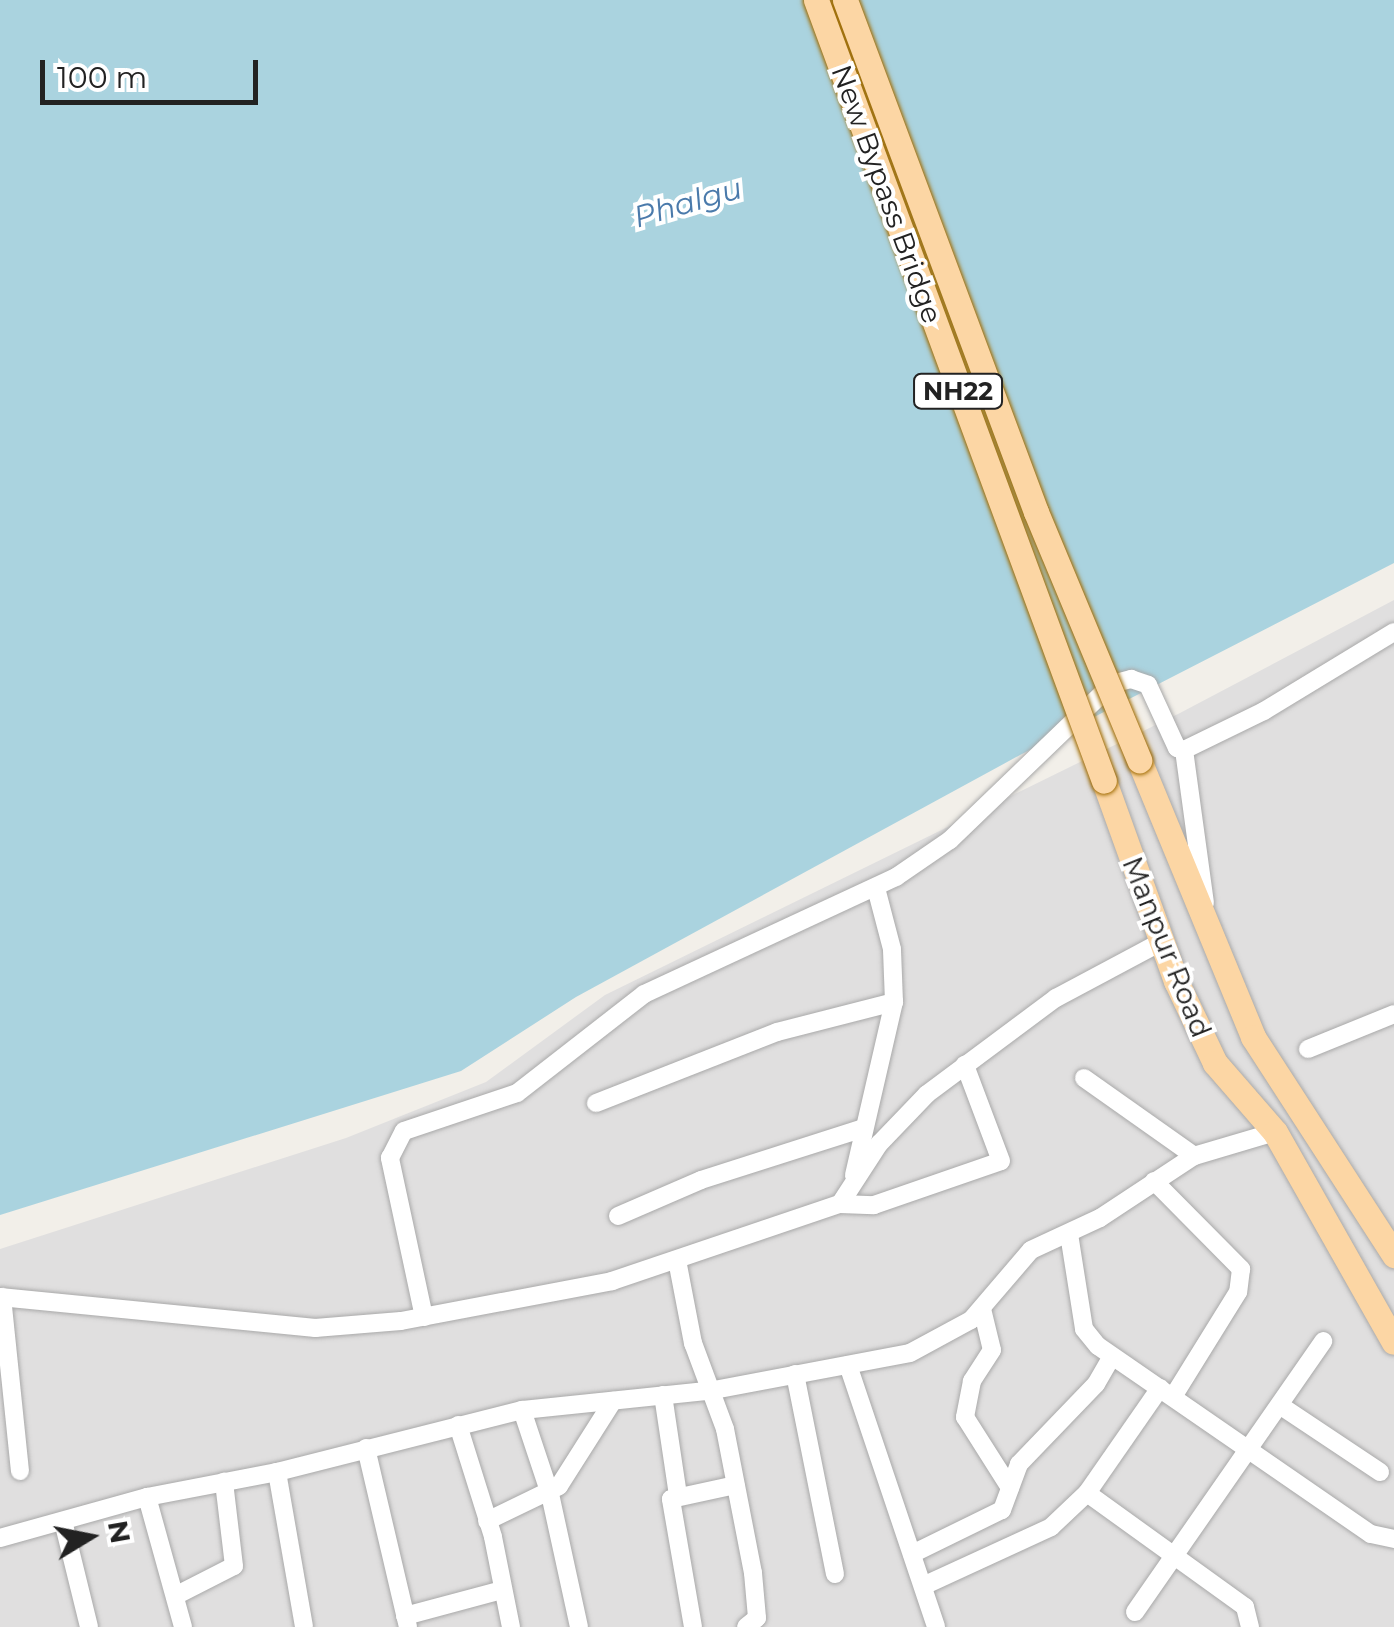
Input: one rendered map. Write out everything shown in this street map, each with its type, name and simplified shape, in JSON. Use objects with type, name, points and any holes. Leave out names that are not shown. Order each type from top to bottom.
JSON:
[{"type":"main road","name":"New Bypass Bridge","points":[[816,0],[1104,781]]},
{"type":"main road","name":"New Bypass Bridge","points":[[845,0],[1036,512],[1138,760]]},
{"type":"main road","name":"Manpur Road","points":[[1138,760],[1253,1037],[1394,1255]]},
{"type":"main road","name":"Manpur Road","points":[[1104,781],[1161,942],[1215,1063],[1275,1132],[1386,1300],[1394,1342]]},
{"type":"street","points":[[424,1316],[416,1252],[390,1158],[404,1131],[517,1092],[644,994],[876,888],[950,840],[1112,684],[1130,679],[1148,685],[1177,748],[1184,750],[1264,712],[1394,632]]},
{"type":"street","points":[[1184,750],[1208,930]]},
{"type":"street","points":[[846,1198],[894,1002],[892,949],[876,888]]},
{"type":"street","points":[[846,1198],[888,1134],[965,1065],[1056,998],[1161,942]]},
{"type":"street","points":[[596,1104],[777,1032],[894,1002]]},
{"type":"street","points":[[1308,1049],[1394,1014]]},
{"type":"street","points":[[20,1472],[1,1297],[291,1328],[424,1316],[578,1288],[677,1260],[846,1198],[874,1206],[1001,1161],[965,1065]]},
{"type":"street","points":[[1084,1078],[1194,1156]]},
{"type":"street","points":[[618,1216],[701,1180],[861,1129]]},
{"type":"street","points":[[0,1538],[147,1496],[277,1472],[522,1410],[714,1390],[934,1346],[982,1309],[1016,1261],[1069,1234],[1194,1156],[1275,1132]]},
{"type":"street","points":[[923,1586],[1040,1535],[1087,1493],[1238,1292],[1242,1269],[1154,1181]]},
{"type":"street","points":[[1069,1234],[1084,1329],[1112,1356],[1371,1534],[1394,1539]]},
{"type":"street","points":[[677,1260],[693,1343],[714,1390],[735,1485],[758,1608],[746,1627]]},
{"type":"street","points":[[982,1309],[992,1350],[967,1393],[965,1417],[1010,1488]]},
{"type":"street","points":[[1135,1612],[1252,1452],[1323,1341]]},
{"type":"street","points":[[912,1554],[1002,1510],[1019,1464],[1096,1384],[1112,1356]]},
{"type":"street","points":[[848,1364],[936,1627]]},
{"type":"street","points":[[796,1374],[835,1574]]},
{"type":"street","points":[[663,1395],[678,1495],[672,1507],[692,1627]]},
{"type":"street","points":[[487,1520],[550,1494],[613,1401]]},
{"type":"street","points":[[1281,1406],[1380,1472]]},
{"type":"street","points":[[522,1410],[550,1494],[579,1627]]},
{"type":"street","points":[[458,1425],[487,1520],[510,1627]]},
{"type":"street","points":[[366,1448],[406,1621],[502,1590]]},
{"type":"street","points":[[277,1472],[304,1627]]},
{"type":"street","points":[[175,1596],[234,1566],[224,1482]]},
{"type":"street","points":[[678,1495],[735,1485]]},
{"type":"street","points":[[1087,1493],[1249,1611],[1250,1627]]},
{"type":"street","points":[[147,1496],[183,1627]]},
{"type":"street","points":[[63,1521],[89,1627]]},
{"type":"shaded area","points":[[1394,600],[1394,1627],[0,1627],[0,1249],[346,1138],[486,1082],[605,995],[1180,713]]},
{"type":"water","name":"Phalgu","points":[[0,0],[1394,0],[1394,563],[1020,755],[576,997],[461,1071],[0,1215]]}]
